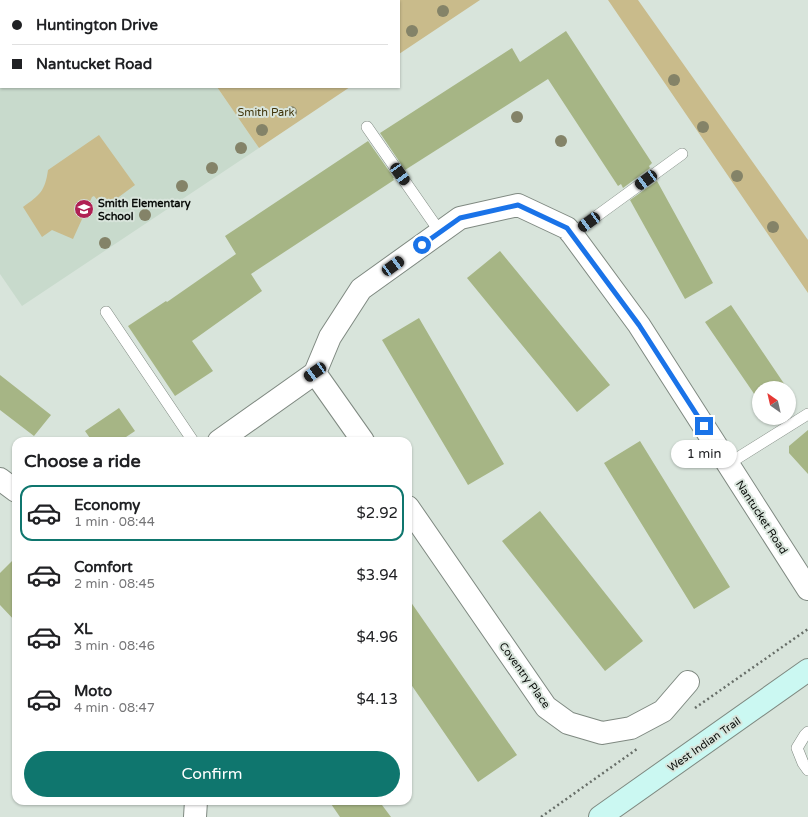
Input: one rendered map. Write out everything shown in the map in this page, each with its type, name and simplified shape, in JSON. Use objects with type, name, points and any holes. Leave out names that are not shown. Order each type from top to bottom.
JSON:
[{"type":"main road","name":"West Indian Trail","points":[[600,817],[808,670]]},
{"type":"street","points":[[225,437],[315,372],[330,337],[362,289],[460,218],[518,205],[569,231]]},
{"type":"street","name":"Nantucket Road","points":[[569,231],[639,325],[808,589]]},
{"type":"street","points":[[315,372],[360,437]]},
{"type":"street","points":[[0,479],[12,488]]},
{"type":"street","name":"Coventry Place","points":[[412,513],[546,707],[568,723],[602,733],[631,728],[663,711],[688,682]]},
{"type":"street","points":[[195,817],[196,805]]},
{"type":"lane","points":[[367,127],[440,232]]},
{"type":"lane","points":[[569,231],[682,154]]},
{"type":"lane","points":[[106,312],[190,437]]},
{"type":"lane","points":[[728,464],[808,414]]},
{"type":"lane","points":[[808,732],[797,748],[803,763],[808,770]]},
{"type":"shaded area","name":"Smith Elementary School","points":[[0,88],[218,88],[259,148],[22,306],[0,274]]},
{"type":"green space","points":[[400,0],[480,0],[400,53]]},
{"type":"green space","points":[[608,0],[638,0],[808,240],[808,293]]},
{"type":"green space","name":"Smith Park","points":[[218,88],[349,88],[259,148]]},
{"type":"green space","points":[[99,135],[135,185],[104,208],[94,196],[92,197],[73,239],[52,230],[42,237],[23,207],[41,192],[48,170]]},
{"type":"building","points":[[566,31],[652,163],[649,166],[650,168],[623,188],[621,184],[618,186],[548,79],[405,170],[380,133],[512,48],[520,62]]},
{"type":"building","points":[[368,141],[394,180],[251,274],[262,291],[192,341],[213,371],[175,396],[128,326],[166,301],[167,302],[236,254],[225,236]]},
{"type":"building","points":[[657,181],[713,283],[685,299],[630,200]]},
{"type":"building","points":[[500,251],[610,385],[577,412],[467,278]]},
{"type":"building","points":[[731,305],[782,381],[752,381],[752,391],[705,322]]},
{"type":"building","points":[[419,318],[504,464],[468,485],[382,340]]},
{"type":"building","points":[[0,375],[51,415],[34,436],[0,410]]},
{"type":"building","points":[[119,408],[135,431],[126,437],[89,437],[85,431]]},
{"type":"building","points":[[808,430],[808,474],[789,453],[789,446]]},
{"type":"building","points":[[640,441],[730,587],[694,609],[604,463]]},
{"type":"building","points":[[540,511],[643,641],[605,671],[502,541]]},
{"type":"building","points":[[12,561],[12,618],[0,605],[0,573]]},
{"type":"building","points":[[412,604],[517,755],[478,782],[412,686]]},
{"type":"building","points":[[332,805],[382,805],[391,817],[340,817]]},
{"type":"place","name":"Smith Elementary School","points":[[84,209]]},
{"type":"route","points":[[422,245],[460,218],[518,205],[567,228],[639,325],[704,426]]}]
